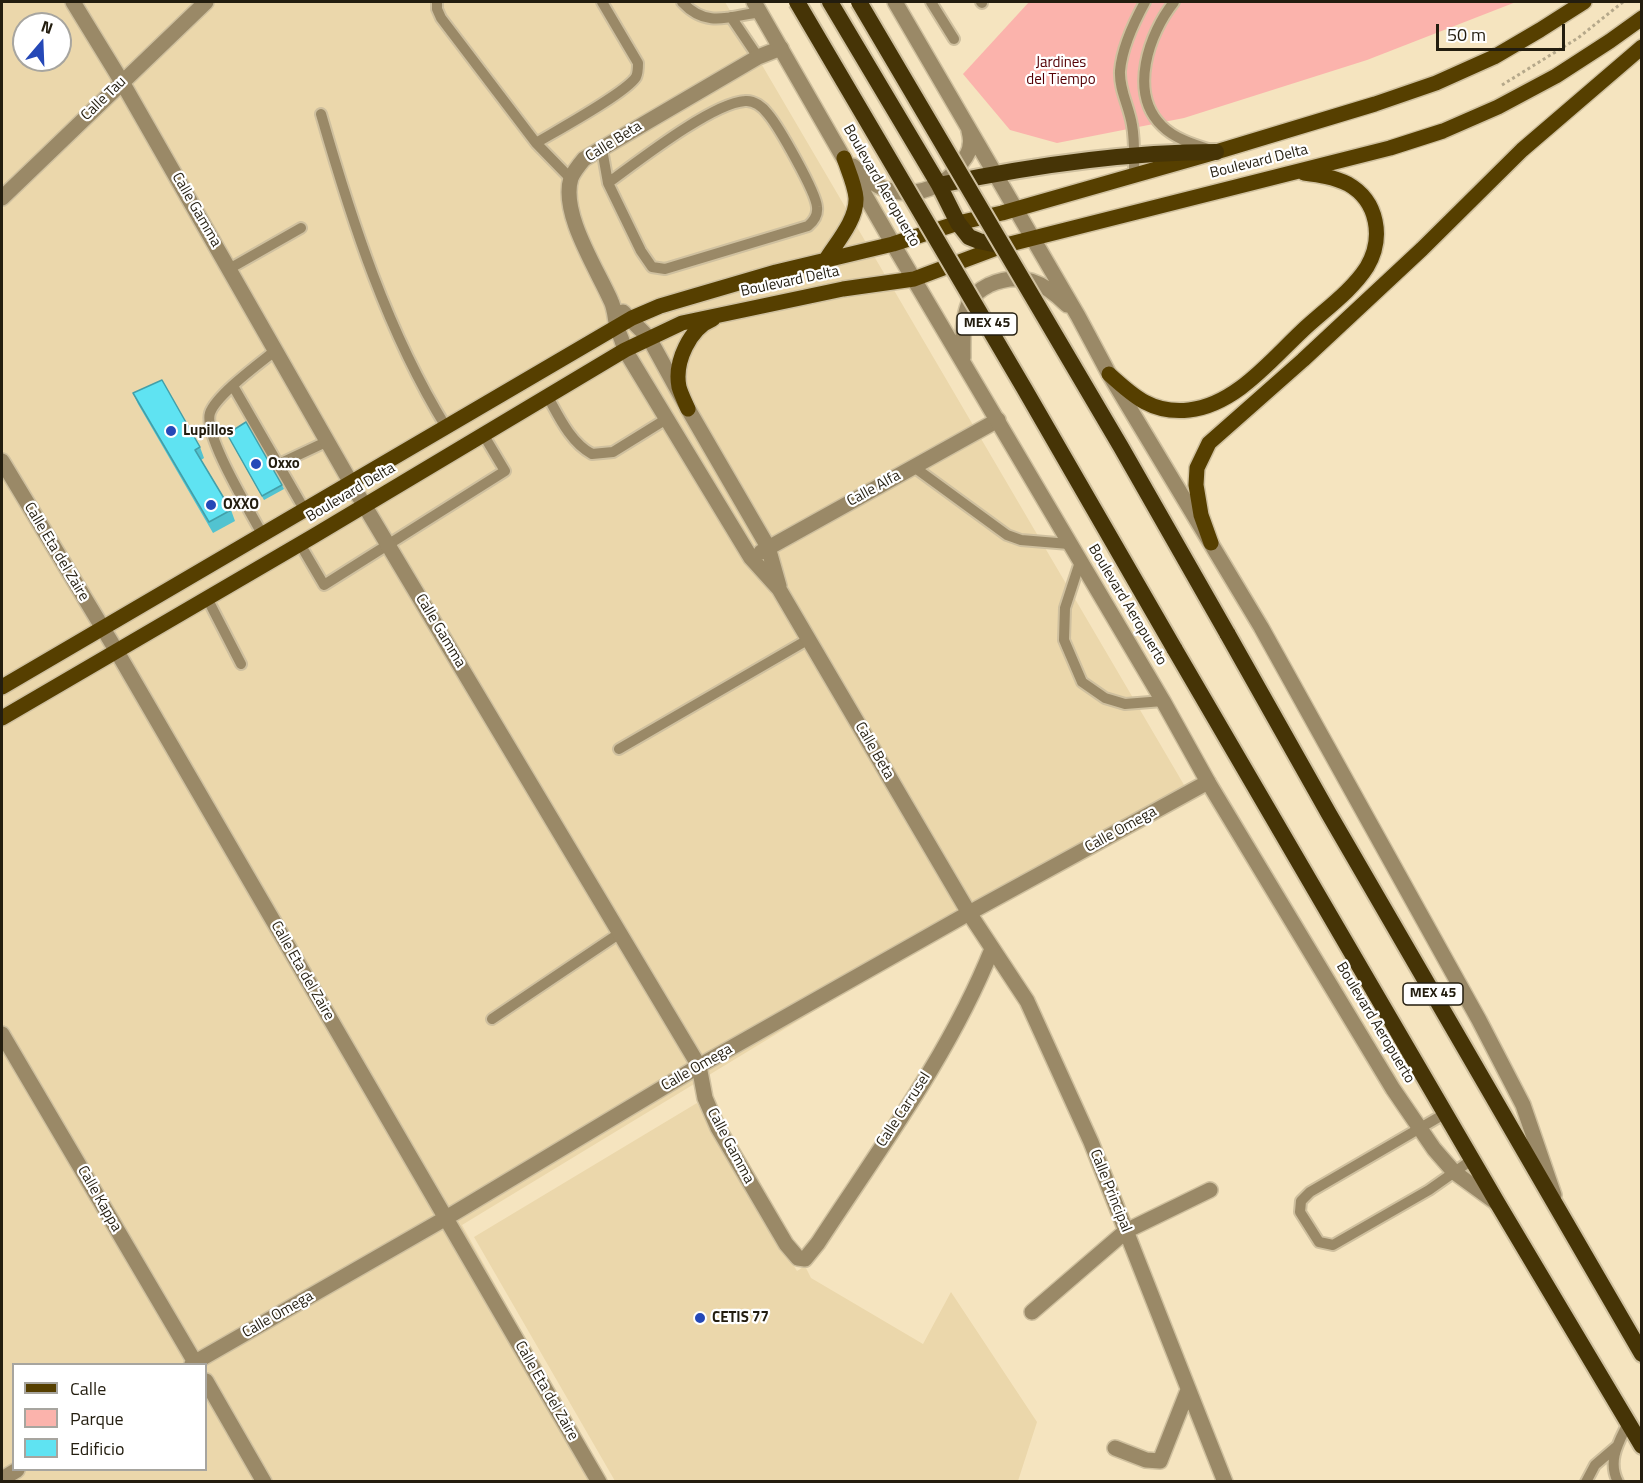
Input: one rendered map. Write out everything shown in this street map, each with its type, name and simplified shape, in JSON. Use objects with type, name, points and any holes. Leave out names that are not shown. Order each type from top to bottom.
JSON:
[{"type":"highway","name":"Boulevard Aeropuerto","points":[[797,2],[1641,1446]]},
{"type":"highway","points":[[830,2],[939,185],[958,223],[969,237],[1002,246]]},
{"type":"highway","name":"MEX 45","points":[[860,2],[1121,447],[1329,814],[1641,1354]]},
{"type":"highway","points":[[939,185],[994,173],[1134,154],[1216,152]]},
{"type":"main road","name":"Boulevard Delta","points":[[2,687],[632,318],[672,303],[777,272],[893,244],[958,223],[1134,176],[1318,122],[1436,83],[1494,57],[1584,2]]},
{"type":"main road","name":"Boulevard Delta","points":[[2,718],[626,350],[682,323],[843,289],[914,279],[1032,237],[1390,148],[1443,130],[1498,107],[1556,76],[1641,18]]},
{"type":"main road","points":[[1211,543],[1201,515],[1196,485],[1197,468],[1209,444],[1406,265],[1522,150],[1641,47]]},
{"type":"main road","points":[[825,261],[854,212],[856,199],[844,158]]},
{"type":"main road","points":[[1110,374],[1134,398],[1152,406],[1179,410],[1208,406],[1252,379],[1341,295],[1365,268],[1373,255],[1377,236],[1376,220],[1370,205],[1359,191],[1347,183],[1332,177],[1295,172]]},
{"type":"main road","points":[[688,409],[679,387],[679,372],[686,348],[692,335],[702,323],[729,313]]},
{"type":"street","name":"Calle Gamma","points":[[73,2],[122,82],[351,483],[699,1066],[705,1098],[718,1128],[786,1244],[800,1260]]},
{"type":"street","name":"Calle Tau","points":[[2,198],[206,2]]},
{"type":"street","points":[[895,2],[1330,750],[1504,1067],[1537,1140],[1560,1212]]},
{"type":"street","name":"Boulevard Aeropuerto","points":[[758,7],[893,244],[1163,701],[1208,782],[1388,1080],[1434,1149],[1454,1172],[1498,1204]]},
{"type":"street","name":"Calle Beta","points":[[781,48],[758,57],[584,159],[571,179],[570,207],[613,304],[617,327],[626,350],[751,558],[779,589],[969,913]]},
{"type":"street","points":[[844,158],[870,181],[886,190],[913,192],[939,185],[952,175],[967,156],[970,145],[969,131]]},
{"type":"street","points":[[963,361],[964,328],[970,302],[981,289],[1004,279],[1021,278],[1040,284],[1056,294],[1078,316]]},
{"type":"street","name":"Calle Beta","points":[[613,304],[632,318],[650,338],[768,548],[779,589]]},
{"type":"street","name":"Calle Alfa","points":[[751,558],[998,420]]},
{"type":"street","name":"Calle Eta del Zaire","points":[[2,461],[116,650],[599,1482]]},
{"type":"street","name":"Calle Omega","points":[[196,1363],[446,1218],[699,1066],[969,913],[1208,782]]},
{"type":"street","name":"Calle Principal","points":[[969,913],[1027,1001],[1042,1030],[1091,1142],[1225,1482]]},
{"type":"street","name":"Calle Carrusel","points":[[800,1260],[805,1259],[818,1243],[939,1056],[972,995],[992,949]]},
{"type":"street","name":"Calle Kappa","points":[[2,1034],[193,1363]]},
{"type":"street","points":[[1032,1312],[1126,1231],[1210,1190]]},
{"type":"street","points":[[207,1383],[264,1482]]},
{"type":"street","points":[[1115,1448],[1146,1460],[1160,1461],[1188,1390]]},
{"type":"street","points":[[2,1479],[15,1471]]},
{"type":"lane","points":[[437,2],[436,9],[441,18],[536,143],[571,179]]},
{"type":"lane","points":[[536,143],[619,92],[636,77],[638,63],[635,55],[602,2]]},
{"type":"lane","points":[[682,2],[699,16],[709,19],[731,17],[758,7]]},
{"type":"lane","points":[[931,2],[954,39]]},
{"type":"lane","points":[[1134,176],[1132,124],[1122,92],[1120,72],[1126,43],[1145,2]]},
{"type":"lane","points":[[1174,2],[1151,42],[1145,79],[1145,99],[1161,125],[1186,141],[1216,152]]},
{"type":"lane","points":[[731,17],[758,57]]},
{"type":"lane","points":[[602,149],[608,183],[641,251],[652,267],[659,270],[808,226],[816,215],[817,207],[812,190],[774,122],[763,108],[747,100],[709,114],[608,183]]},
{"type":"lane","points":[[321,114],[372,272],[408,356],[446,428]]},
{"type":"lane","points":[[229,269],[301,228]]},
{"type":"lane","points":[[262,534],[211,433],[210,413],[214,405],[233,386],[276,350]]},
{"type":"lane","points":[[233,386],[304,509]]},
{"type":"lane","points":[[548,397],[579,445],[592,454],[613,452],[668,418]]},
{"type":"lane","points":[[300,544],[324,585],[505,471],[483,434]]},
{"type":"lane","points":[[279,464],[328,441]]},
{"type":"lane","points":[[914,467],[1007,535],[1021,540],[1069,544]]},
{"type":"lane","points":[[1080,562],[1065,608],[1064,640],[1082,682],[1105,698],[1125,704],[1163,701]]},
{"type":"lane","points":[[207,598],[241,664]]},
{"type":"lane","points":[[619,749],[809,639]]},
{"type":"lane","points":[[492,1018],[620,933]]},
{"type":"lane","points":[[1446,1113],[1303,1197],[1300,1212],[1319,1242],[1328,1245],[1337,1243],[1429,1190],[1473,1159]]},
{"type":"lane","points":[[1618,1482],[1613,1464],[1616,1447],[1628,1423]]},
{"type":"lane","points":[[1586,1482],[1595,1465],[1616,1447]]},
{"type":"path","points":[[1495,89],[1578,38],[1623,2]]},
{"type":"shaded area","points":[[2,2],[725,2],[1187,790],[974,914],[462,1225],[605,1481],[2,1482]]},
{"type":"shaded area","name":"CETIS 77","points":[[697,1103],[797,1271],[805,1266],[811,1278],[923,1344],[951,1292],[1037,1422],[1018,1481],[615,1481],[474,1237]]},
{"type":"green space","name":"Jardines del Tiempo","points":[[1029,2],[1516,2],[1367,60],[1184,118],[1057,143],[1010,130],[963,74]]},
{"type":"building","points":[[162,380],[200,447],[195,450],[231,510],[209,522],[133,393]]},
{"type":"building","name":"Oxxo","points":[[246,422],[282,485],[262,496],[227,434]]},
{"type":"place","name":"Lupillos","points":[[171,431]]},
{"type":"place","name":"Oxxo","points":[[256,464]]},
{"type":"place","name":"OXXO","points":[[211,505]]},
{"type":"place","name":"CETIS 77","points":[[700,1318]]}]
